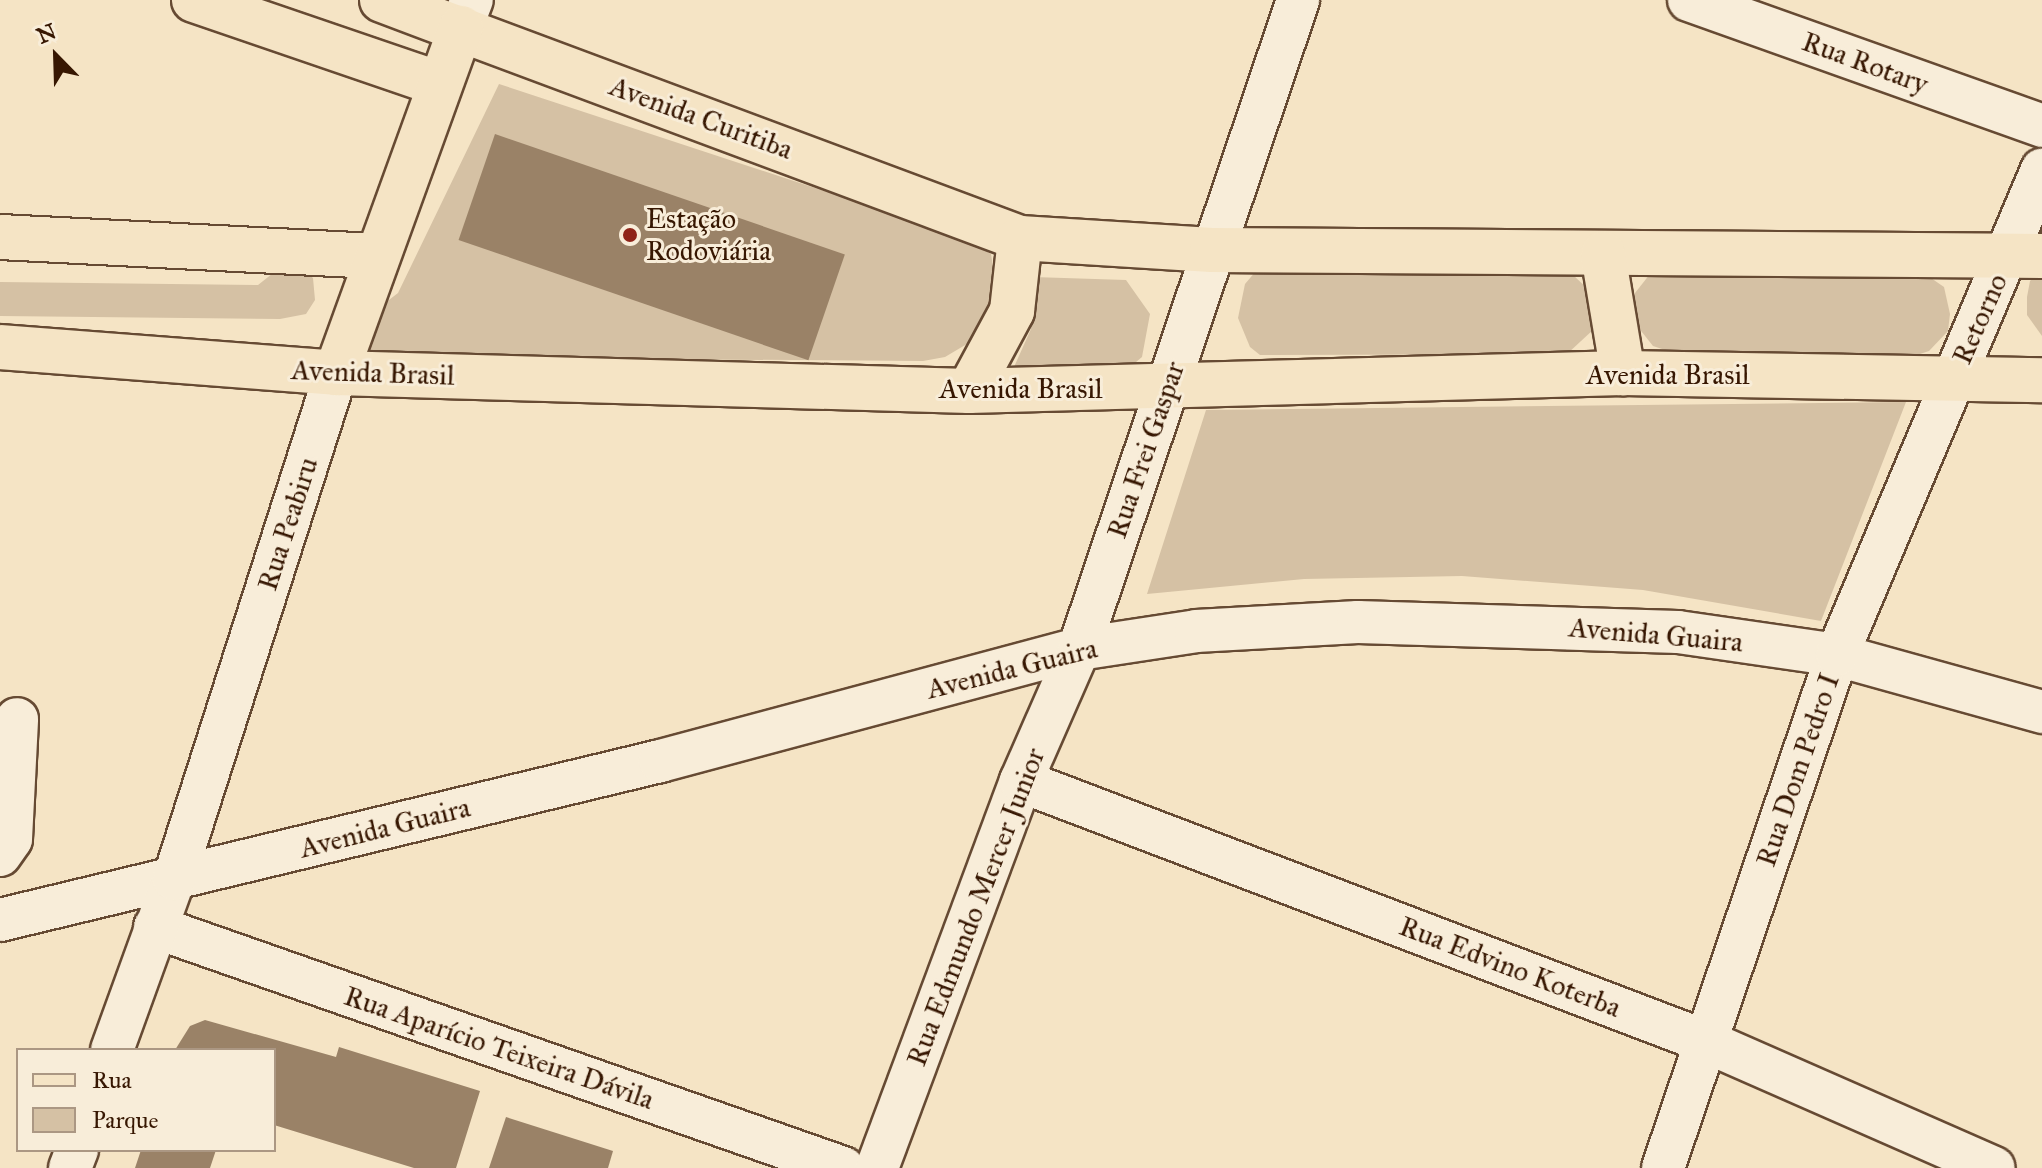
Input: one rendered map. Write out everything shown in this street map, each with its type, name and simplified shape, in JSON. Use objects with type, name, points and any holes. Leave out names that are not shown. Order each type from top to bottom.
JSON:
[{"type":"main road","points":[[194,0],[439,84]]},
{"type":"main road","name":"Avenida Curitiba","points":[[382,0],[466,14],[1020,238]]},
{"type":"main road","name":"Rua Peabiru","points":[[336,373],[375,256],[466,14]]},
{"type":"main road","points":[[0,237],[375,256]]},
{"type":"main road","points":[[969,391],[1012,311],[1020,238],[1212,250],[2025,257]]},
{"type":"main road","points":[[1603,254],[1623,373]]},
{"type":"main road","name":"Avenida Brasil","points":[[0,347],[336,373],[969,391],[1168,388],[1623,373],[2042,380]]},
{"type":"street","points":[[1212,250],[1298,0]]},
{"type":"street","name":"Rua Rotary","points":[[1689,0],[2042,126]]},
{"type":"street","name":"Retorno","points":[[1953,380],[2025,257],[2042,170]]},
{"type":"street","name":"Rua Frei Gaspar","points":[[1079,649],[1212,250]]},
{"type":"street","name":"Rua Peabiru","points":[[113,1048],[174,879],[336,373]]},
{"type":"street","name":"Rua Dom Pedro I","points":[[1663,1168],[1837,655],[1953,380]]},
{"type":"street","name":"Avenida Guaira","points":[[0,920],[660,761],[1079,649],[1196,631],[1358,622],[1678,632],[1837,655],[2042,712]]},
{"type":"street","name":"Rua Edmundo Mercer Junior","points":[[877,1168],[1021,781],[1079,649]]},
{"type":"street","points":[[0,855],[11,839],[17,719]]},
{"type":"street","name":"Rua Edvino Koterba","points":[[1021,781],[1707,1042],[1994,1168]]},
{"type":"street","name":"Rua Aparício Teixeira Dávila","points":[[155,927],[843,1168]]},
{"type":"green space","points":[[499,84],[964,237],[991,254],[996,285],[992,315],[977,338],[945,357],[923,361],[356,357],[372,313],[398,293]]},
{"type":"green space","points":[[282,266],[300,267],[313,278],[315,300],[306,314],[280,319],[0,316],[0,282],[258,285]]},
{"type":"green space","points":[[1915,267],[1944,287],[1950,314],[1948,331],[1929,351],[1917,355],[1668,351],[1653,346],[1634,322],[1635,293],[1650,274]]},
{"type":"green space","points":[[2042,269],[2042,336],[2027,315],[2027,297],[2030,281]]},
{"type":"green space","points":[[1256,271],[1572,274],[1592,293],[1594,329],[1567,354],[1260,355],[1250,347],[1238,318],[1245,284]]},
{"type":"green space","points":[[1033,277],[1126,280],[1150,314],[1142,357],[1124,372],[1014,367],[1031,329]]},
{"type":"green space","points":[[1906,402],[1821,621],[1643,590],[1462,576],[1304,579],[1147,594],[1206,410]]},
{"type":"building","points":[[495,134],[845,254],[808,360],[459,240]]},
{"type":"building","points":[[205,1020],[336,1057],[339,1047],[480,1091],[456,1168],[414,1168],[276,1126],[276,1048],[176,1048],[190,1026]]},
{"type":"building","points":[[506,1117],[613,1151],[608,1168],[489,1168]]},
{"type":"building","points":[[140,1152],[215,1152],[210,1168],[135,1168]]},
{"type":"place","name":"Estação Rodoviária","points":[[630,235]]}]
